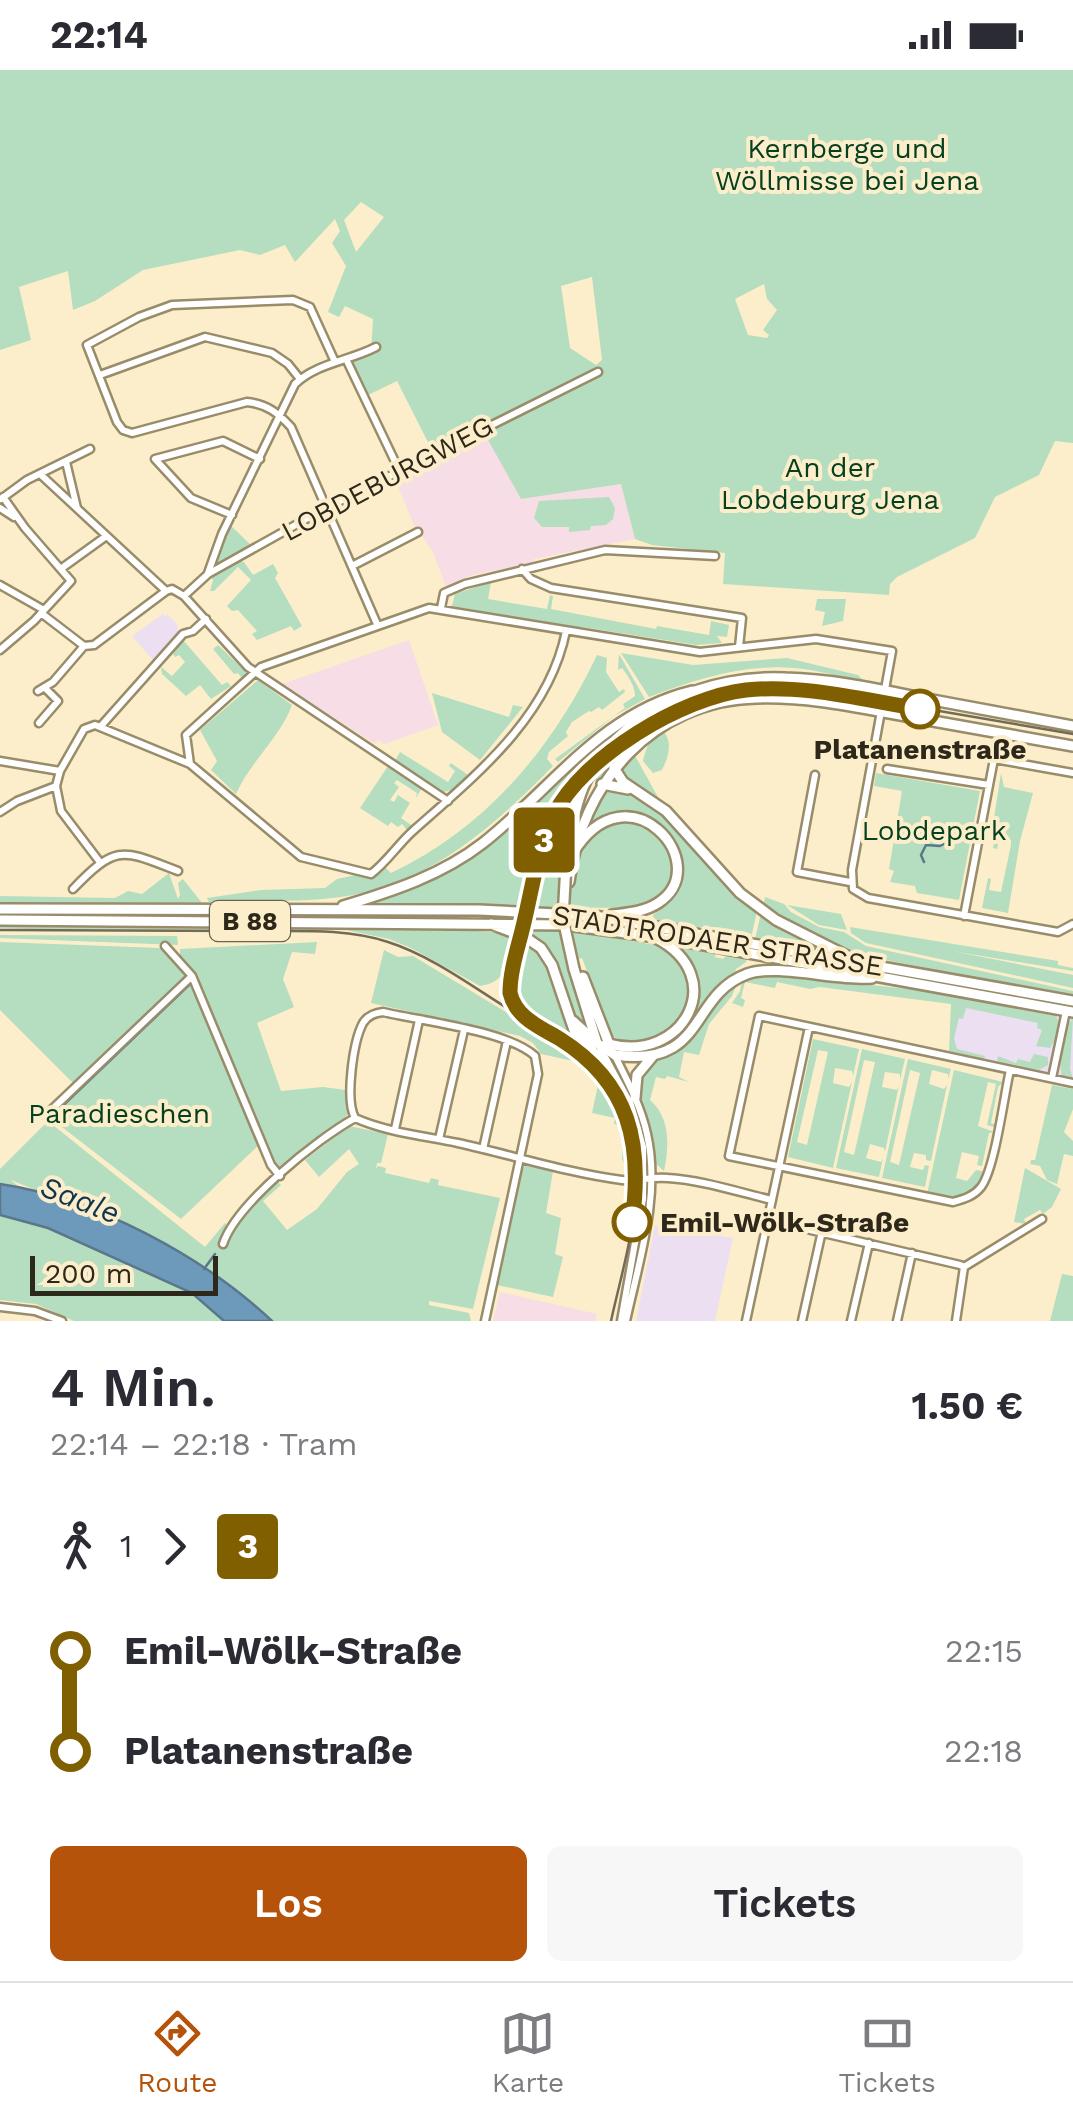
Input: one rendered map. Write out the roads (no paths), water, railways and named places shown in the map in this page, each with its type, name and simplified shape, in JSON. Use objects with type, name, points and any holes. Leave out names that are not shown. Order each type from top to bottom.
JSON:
[{"type":"main road","points":[[331,910],[413,883],[463,857],[607,730],[654,702],[692,690],[740,680],[786,678],[884,691],[1073,726]]},
{"type":"main road","points":[[597,1043],[565,914],[574,815],[584,785],[601,756],[646,716],[692,690]]},
{"type":"main road","points":[[568,865],[584,816],[602,784],[635,746],[663,725],[699,708],[728,701],[789,699],[1073,746]]},
{"type":"main road","points":[[614,768],[619,778],[659,805],[723,878],[760,909],[856,961]]},
{"type":"main road","points":[[584,785],[602,784],[635,791]]},
{"type":"main road","points":[[573,853],[594,828],[619,816],[652,824],[673,848],[675,877],[664,898],[636,912],[595,916]]},
{"type":"main road","name":"STADTRODAER STRASSE","points":[[0,909],[533,911],[595,916],[1073,1000]]},
{"type":"main road","name":"STADTRODAER STRASSE","points":[[0,920],[567,924],[649,935],[1070,1011]]},
{"type":"main road","points":[[484,922],[525,937],[541,948],[552,965],[575,1034],[608,1067]]},
{"type":"main road","points":[[577,968],[609,1044],[631,1046],[664,1039],[690,1013],[694,992],[688,968],[675,950],[649,935]]},
{"type":"main road","points":[[636,1098],[637,1075],[653,1056],[690,1035],[721,992],[752,972],[884,977]]},
{"type":"main road","points":[[562,1001],[578,1028],[614,1055],[653,1056]]},
{"type":"street","points":[[335,362],[310,307],[293,300],[172,306],[139,317],[87,345],[123,430],[132,433],[247,402],[266,406],[280,415],[291,427],[376,624]]},
{"type":"street","points":[[100,375],[204,337],[272,353],[300,378]]},
{"type":"street","points":[[208,574],[232,515],[300,378],[376,347]]},
{"type":"street","points":[[348,361],[400,470]]},
{"type":"street","name":"LOBDEBURGWEG","points":[[184,596],[208,574],[326,508],[598,372]]},
{"type":"street","points":[[232,515],[190,498],[155,459],[223,441],[260,460]]},
{"type":"street","points":[[0,650],[71,581],[2,498],[90,449]]},
{"type":"street","points":[[66,462],[77,510]]},
{"type":"street","points":[[40,474],[166,591]]},
{"type":"street","points":[[0,508],[19,520]]},
{"type":"street","points":[[352,566],[418,532]]},
{"type":"street","points":[[62,568],[105,537]]},
{"type":"street","points":[[441,608],[444,593],[465,584],[605,550],[715,556]]},
{"type":"street","points":[[522,569],[530,579],[551,588],[742,618],[739,647]]},
{"type":"street","points":[[0,585],[84,646]]},
{"type":"street","points":[[39,723],[58,701],[42,690],[84,646],[94,644],[172,589],[184,596],[256,672],[448,800]]},
{"type":"street","points":[[190,764],[186,736],[256,672],[424,609],[441,608],[700,652],[816,639],[892,650],[850,882],[855,892],[1058,932],[1073,924]]},
{"type":"street","points":[[102,726],[183,634],[206,619]]},
{"type":"street","points":[[100,861],[61,811],[56,786],[60,771],[84,729],[102,726],[190,764],[301,857],[371,874],[494,758],[525,720],[550,676],[566,631]]},
{"type":"street","points":[[964,916],[994,758],[1073,773]]},
{"type":"street","points":[[0,761],[60,771]]},
{"type":"street","points":[[887,768],[989,785]]},
{"type":"street","points":[[814,775],[797,872],[850,882]]},
{"type":"street","points":[[0,812],[56,786]]},
{"type":"street","points":[[72,888],[100,861],[137,854],[178,871]]},
{"type":"street","points":[[165,946],[192,976],[271,1165],[280,1176]]},
{"type":"street","points":[[46,1115],[192,976]]},
{"type":"street","points":[[1052,1078],[1070,1011]]},
{"type":"street","points":[[355,1118],[348,1099],[362,1026],[371,1015],[384,1012],[507,1041],[526,1047],[537,1064],[485,1321]]},
{"type":"street","points":[[1010,1070],[988,1174],[974,1194],[962,1200],[954,1202],[729,1156],[759,1016],[1073,1083]]},
{"type":"street","points":[[395,1129],[419,1020]]},
{"type":"street","points":[[746,1321],[810,1027]]},
{"type":"street","points":[[439,1139],[464,1030]]},
{"type":"street","points":[[483,1148],[507,1041]]},
{"type":"street","points":[[597,1043],[637,1122],[648,1179]]},
{"type":"street","points":[[609,1044],[636,1098],[648,1135],[650,1202],[624,1321]]},
{"type":"street","points":[[223,1244],[227,1231],[247,1204],[355,1118]]},
{"type":"street","points":[[355,1118],[624,1181],[672,1178],[772,1200]]},
{"type":"street","points":[[964,1267],[1042,1219]]},
{"type":"street","points":[[768,1220],[964,1267]]},
{"type":"street","points":[[802,1321],[822,1231]]},
{"type":"street","points":[[852,1321],[869,1242]]},
{"type":"street","points":[[897,1321],[912,1253]]},
{"type":"street","points":[[956,1321],[964,1267]]},
{"type":"street","points":[[0,1307],[35,1311],[62,1321]]},
{"type":"water","points":[[0,1184],[73,1202],[146,1233],[214,1274],[272,1321],[224,1321],[192,1293],[48,1228],[0,1215]]},
{"type":"waterway","points":[[924,862],[921,855],[926,845],[948,842]]},
{"type":"waterway","points":[[52,1116],[189,985]]},
{"type":"waterway","points":[[204,1269],[215,1254]]},
{"type":"tram line","points":[[517,1014],[507,995],[508,978],[541,839],[562,794],[601,756],[685,703],[743,688],[788,685],[1073,734]]},
{"type":"tram line","name":"3","points":[[632,1222],[637,1180],[635,1150],[617,1096],[583,1056],[519,1012],[510,993],[537,864],[554,814],[572,786],[596,764],[662,718],[704,698],[778,688],[920,709]]},
{"type":"tram line","points":[[0,930],[316,931],[371,937],[439,965],[556,1038],[603,1078],[625,1112],[632,1133],[636,1156],[635,1204],[611,1321]]},
{"type":"place","name":"Platanenstraße","points":[[920,709]]},
{"type":"place","name":"Emil-Wölk-Straße","points":[[632,1222]]},
{"type":"park label","name":"Kernberge und Wöllmisse bei Jena","points":[[847,164]]},
{"type":"park label","name":"An der Lobdeburg Jena","points":[[830,483]]},
{"type":"park label","name":"Lobdepark","points":[[934,830]]},
{"type":"park label","name":"Paradieschen","points":[[119,1113]]},
{"type":"water label","name":"Saale","points":[[80,1200]]}]
